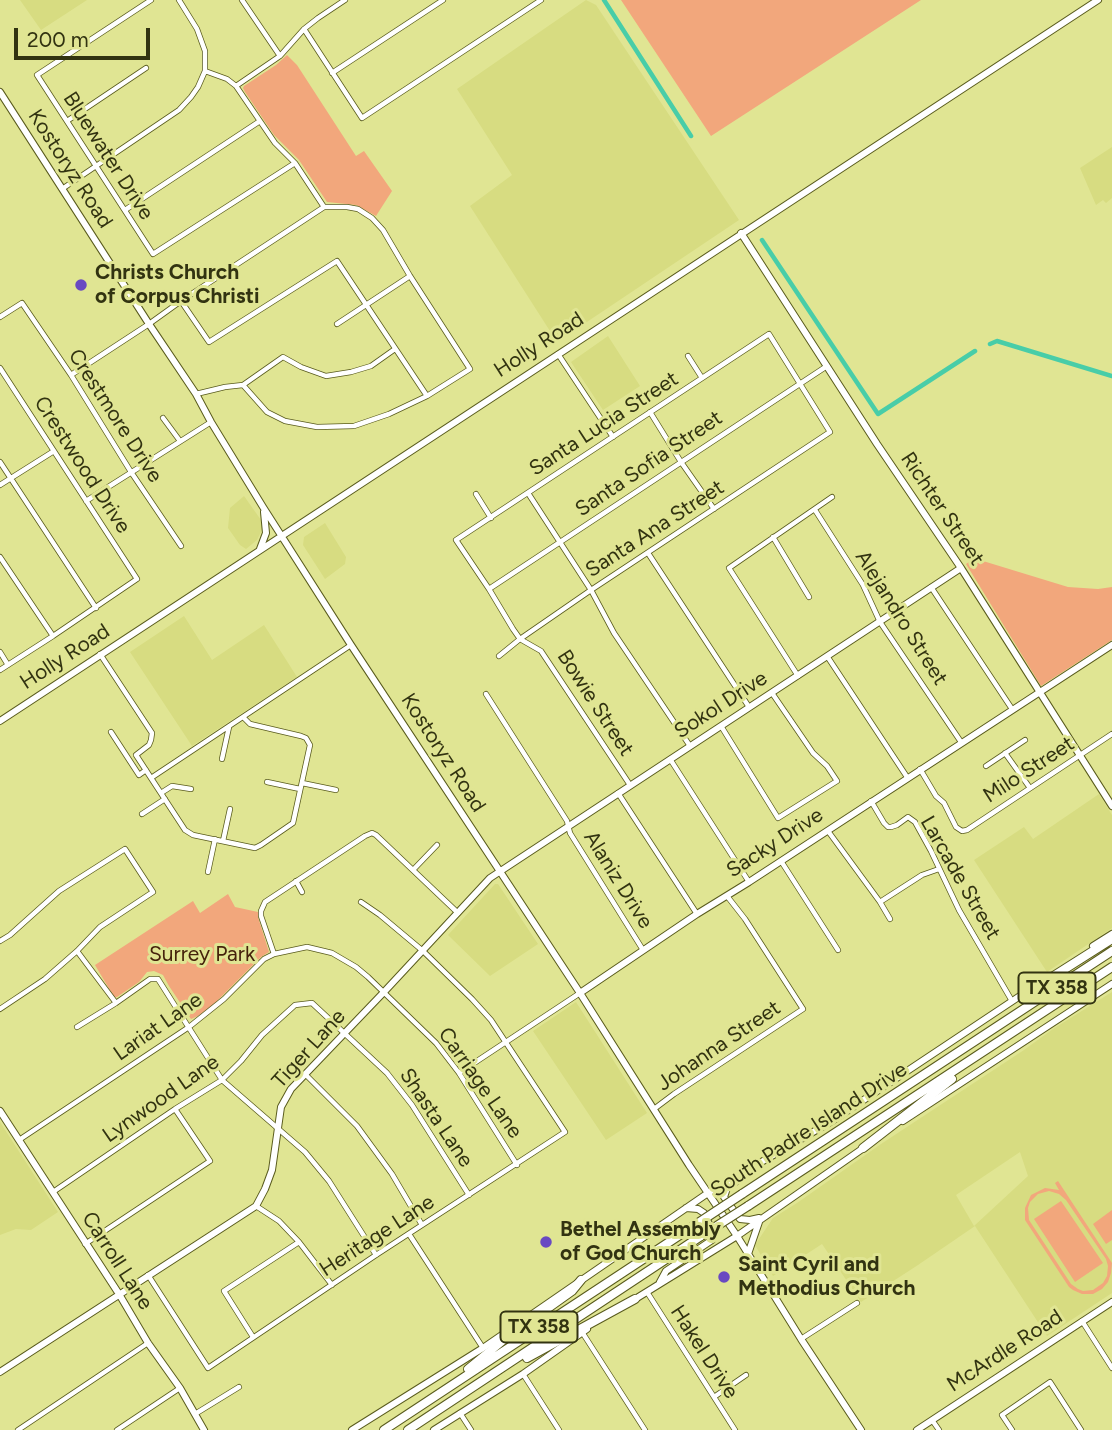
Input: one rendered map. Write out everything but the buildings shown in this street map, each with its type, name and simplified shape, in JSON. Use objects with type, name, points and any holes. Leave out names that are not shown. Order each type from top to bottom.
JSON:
[{"type":"highway","points":[[1039,983],[1112,936]]},
{"type":"highway","name":"South Padre Island Drive","points":[[384,1430],[1112,951]]},
{"type":"highway","name":"South Padre Island Drive","points":[[408,1430],[1112,967]]},
{"type":"highway","points":[[863,1148],[1021,1028]]},
{"type":"highway","points":[[429,1400],[506,1338],[572,1290],[581,1280]]},
{"type":"highway","points":[[478,1385],[635,1298]]},
{"type":"main road","name":"Holly Road","points":[[0,721],[1098,0]]},
{"type":"main road","name":"Kostoryz Road","points":[[0,92],[196,394],[263,507],[351,645],[580,993],[861,1430]]},
{"type":"main road","name":"Richter Street","points":[[741,233],[961,568],[1112,806]]},
{"type":"main road","points":[[259,550],[267,530],[263,507]]},
{"type":"main road","name":"Sokol Drive","points":[[500,871],[961,568]]},
{"type":"main road","name":"Sacky Drive","points":[[580,993],[1112,645]]},
{"type":"main road","name":"Tiger Lane","points":[[256,1206],[272,1170],[281,1107],[291,1088],[459,914],[480,888],[500,871]]},
{"type":"main road","points":[[352,1430],[483,1348],[708,1193],[831,1121],[1039,983]]},
{"type":"main road","points":[[434,1430],[635,1298],[737,1236],[863,1148],[1112,984]]},
{"type":"main road","name":"Carroll Lane","points":[[0,1111],[148,1343],[180,1388],[204,1430]]},
{"type":"main road","points":[[762,1218],[740,1219],[724,1197],[727,1188],[779,1150]]},
{"type":"main road","points":[[0,1373],[256,1206]]},
{"type":"main road","points":[[659,1284],[666,1271],[712,1240],[714,1235],[704,1213],[698,1209],[685,1208]]},
{"type":"main road","points":[[748,1254],[757,1224],[762,1218]]},
{"type":"main road","name":"McArdle Road","points":[[917,1430],[1112,1302]]},
{"type":"street","name":"Bluewater Drive","points":[[151,0],[37,75],[153,254],[295,163]]},
{"type":"street","points":[[62,189],[179,110],[198,86],[205,71],[205,51],[197,29],[179,0]]},
{"type":"street","points":[[236,86],[281,56],[304,29],[345,0]]},
{"type":"street","points":[[332,73],[443,0]]},
{"type":"street","points":[[304,29],[362,118],[541,0]]},
{"type":"street","points":[[244,1],[281,56]]},
{"type":"street","points":[[66,121],[146,68]]},
{"type":"street","points":[[205,71],[227,79],[236,86],[275,143],[295,163],[324,207]]},
{"type":"street","points":[[125,210],[260,121]]},
{"type":"street","points":[[71,375],[324,207],[358,209],[383,229],[470,369],[426,396],[389,414],[354,426],[317,427],[285,421],[267,412],[243,385]]},
{"type":"street","points":[[181,301],[209,342],[337,261],[426,396]]},
{"type":"street","points":[[337,324],[410,276]]},
{"type":"street","name":"Crestmore Drive","points":[[0,317],[22,303],[181,546]]},
{"type":"street","name":"Santa Lucia Street","points":[[456,540],[769,334],[800,383]]},
{"type":"street","points":[[196,394],[243,385],[283,357],[326,376],[371,366],[396,349]]},
{"type":"street","points":[[558,354],[612,437]]},
{"type":"street","points":[[688,356],[702,378]]},
{"type":"street","name":"Santa Sofia Street","points":[[489,589],[827,366]]},
{"type":"street","name":"Crestwood Drive","points":[[0,368],[137,579],[96,608]]},
{"type":"street","name":"Santa Ana Street","points":[[499,656],[591,590],[830,432],[800,383]]},
{"type":"street","points":[[650,412],[714,509]]},
{"type":"street","points":[[163,418],[180,441]]},
{"type":"street","points":[[86,501],[211,422]]},
{"type":"street","points":[[0,485],[54,451]]},
{"type":"street","points":[[0,462],[96,608],[0,670]]},
{"type":"street","points":[[528,493],[591,590],[614,633],[690,746]]},
{"type":"street","points":[[476,494],[491,518]]},
{"type":"street","points":[[798,676],[729,568],[832,497]]},
{"type":"street","name":"Alejandro Street","points":[[815,510],[863,585],[880,622],[961,742]]},
{"type":"street","points":[[773,537],[809,597]]},
{"type":"street","name":"Bowie Street","points":[[456,540],[520,639],[541,651],[630,785]]},
{"type":"street","points":[[648,553],[749,707]]},
{"type":"street","points":[[0,556],[53,636]]},
{"type":"street","points":[[931,587],[1012,709]]},
{"type":"street","points":[[151,778],[351,645]]},
{"type":"street","points":[[0,652],[8,665]]},
{"type":"street","points":[[100,654],[152,733],[149,745],[128,758]]},
{"type":"street","points":[[827,656],[908,777]]},
{"type":"street","points":[[721,726],[778,818],[837,780],[813,753],[772,692]]},
{"type":"street","name":"Alaniz Drive","points":[[486,694],[567,821],[570,833],[642,950]]},
{"type":"street","points":[[136,755],[184,830],[193,835],[255,848],[293,823],[310,745],[306,738],[250,724],[243,717]]},
{"type":"street","points":[[222,759],[229,726]]},
{"type":"street","points":[[111,732],[139,775],[146,770]]},
{"type":"street","name":"Milo Street","points":[[920,769],[936,796],[944,803],[956,827],[962,831],[1112,734]]},
{"type":"street","points":[[986,766],[1025,740]]},
{"type":"street","points":[[1005,753],[1030,788]]},
{"type":"street","points":[[670,759],[749,882]]},
{"type":"street","points":[[267,782],[300,789]]},
{"type":"street","points":[[302,783],[336,790]]},
{"type":"street","points":[[161,793],[172,786],[191,789]]},
{"type":"street","points":[[618,793],[697,914]]},
{"type":"street","points":[[142,814],[165,799]]},
{"type":"street","name":"Larcade Street","points":[[871,801],[888,827],[897,825],[905,818],[912,818],[959,910],[1012,1001]]},
{"type":"street","points":[[223,841],[230,809]]},
{"type":"street","points":[[828,830],[890,919]]},
{"type":"street","points":[[274,954],[261,916],[265,902],[372,833],[459,914]]},
{"type":"street","points":[[208,872],[215,839]]},
{"type":"street","points":[[413,870],[437,845]]},
{"type":"street","points":[[0,942],[59,891],[125,849],[153,892],[100,927],[45,979],[0,1009]]},
{"type":"street","points":[[780,861],[838,950]]},
{"type":"street","points":[[880,902],[922,875],[939,869]]},
{"type":"street","points":[[296,881],[302,892]]},
{"type":"street","name":"Johanna Street","points":[[654,1109],[803,1009],[745,919],[727,896]]},
{"type":"street","points":[[362,902],[423,951],[472,999],[506,1042]]},
{"type":"street","name":"Lariat Lane","points":[[19,1140],[189,1027],[224,999],[264,959],[274,954],[307,947],[332,953],[356,967],[384,992]]},
{"type":"street","points":[[77,951],[116,1003]]},
{"type":"street","points":[[77,1027],[150,979],[158,979],[222,1080],[305,1152],[329,1181],[376,1255]]},
{"type":"street","name":"Carriage Lane","points":[[384,992],[436,1043],[459,1073],[517,1165]]},
{"type":"street","name":"Sacky Drive","points":[[459,1073],[580,993]]},
{"type":"street","name":"Lynwood Lane","points":[[53,1192],[222,1080],[262,1035],[295,1005],[312,1003],[344,1034]]},
{"type":"street","name":"Shasta Lane","points":[[344,1034],[387,1073],[412,1105],[469,1195]]},
{"type":"street","name":"Heritage Lane","points":[[148,1275],[208,1367],[565,1132],[506,1042]]},
{"type":"street","points":[[305,1074],[357,1126],[392,1174],[422,1225]]},
{"type":"street","points":[[85,1244],[210,1161],[175,1110]]},
{"type":"street","points":[[256,1206],[279,1221],[332,1284]]},
{"type":"street","points":[[409,1234],[483,1348]]},
{"type":"street","points":[[253,1337],[225,1291],[299,1242]]},
{"type":"street","name":"Hakel Drive","points":[[646,1291],[735,1430]]},
{"type":"street","points":[[801,1339],[857,1303]]},
{"type":"street","points":[[1082,1321],[1112,1368]]},
{"type":"street","points":[[582,1332],[645,1430]]},
{"type":"street","points":[[18,1430],[148,1343]]},
{"type":"street","points":[[523,1374],[559,1430]]},
{"type":"street","points":[[713,1397],[746,1375]]},
{"type":"street","points":[[1012,1430],[1002,1415],[1050,1382],[1081,1430]]},
{"type":"street","points":[[195,1414],[239,1387]]},
{"type":"street","points":[[117,1430],[180,1388]]},
{"type":"street","points":[[460,1413],[471,1430]]},
{"type":"street","points":[[932,1420],[939,1430]]},
{"type":"shaded area","points":[[20,0],[87,0],[41,30]]},
{"type":"shaded area","points":[[586,0],[596,5],[739,220],[557,342],[470,206],[512,175],[457,89]]},
{"type":"shaded area","points":[[1112,147],[1112,198],[1106,203],[1103,200],[1096,205],[1080,168]]},
{"type":"shaded area","points":[[608,336],[640,386],[603,410],[571,362]]},
{"type":"shaded area","points":[[244,496],[261,520],[263,528],[257,540],[246,549],[228,528],[230,508]]},
{"type":"shaded area","points":[[325,523],[346,557],[345,564],[325,579],[303,545],[304,537]]},
{"type":"shaded area","points":[[184,616],[212,660],[264,625],[297,677],[192,746],[130,652]]},
{"type":"shaded area","points":[[1099,794],[1112,815],[1112,928],[1047,972],[974,860],[1024,827],[1033,839]]},
{"type":"shaded area","points":[[495,884],[498,884],[538,944],[490,976],[448,935]]},
{"type":"shaded area","points":[[1112,992],[1112,1293],[1047,1336],[975,1226],[861,1302],[822,1244],[773,1276],[755,1245],[773,1218]],"holes":[[[1020,1152],[1028,1176],[974,1226],[956,1195]]]},
{"type":"shaded area","points":[[576,1002],[647,1113],[606,1140],[533,1031]]},
{"type":"shaded area","points":[[0,1122],[58,1212],[31,1230],[16,1229],[0,1235]]},
{"type":"green space","points":[[621,0],[921,0],[711,136]]},
{"type":"green space","points":[[287,55],[297,65],[356,156],[364,151],[392,191],[376,216],[356,205],[327,202],[299,160],[274,135],[245,92],[244,86]]},
{"type":"green space","points":[[972,560],[1068,587],[1112,587],[1112,640],[1041,686],[966,564]]},
{"type":"green space","name":"Surrey Park","points":[[228,894],[235,907],[258,912],[269,952],[213,1005],[191,1019],[163,975],[154,971],[147,972],[139,982],[114,997],[95,965],[193,901],[200,913]]},
{"type":"green space","points":[[1058,1181],[1112,1263],[1108,1282],[1093,1294],[1082,1294],[1069,1287],[1025,1220],[1025,1208],[1031,1195],[1045,1188],[1059,1190],[1055,1183]],"holes":[[[1049,1191],[1066,1200],[1106,1259],[1107,1276],[1103,1283],[1093,1290],[1083,1291],[1071,1284],[1029,1220],[1030,1202],[1038,1194]]]},
{"type":"green space","points":[[1061,1201],[1103,1263],[1075,1282],[1034,1219]]},
{"type":"green space","points":[[1112,1210],[1112,1240],[1106,1244],[1093,1224]]},
{"type":"waterway","points":[[604,0],[691,136]]},
{"type":"waterway","points":[[762,240],[878,414],[975,351]]},
{"type":"waterway","points":[[990,344],[997,341],[1112,376]]},
{"type":"place","name":"Christs Church of Corpus Christi","points":[[81,285]]},
{"type":"place","name":"Bethel Assembly of God Church","points":[[546,1242]]},
{"type":"place","name":"Saint Cyril and Methodius Church","points":[[724,1277]]}]
